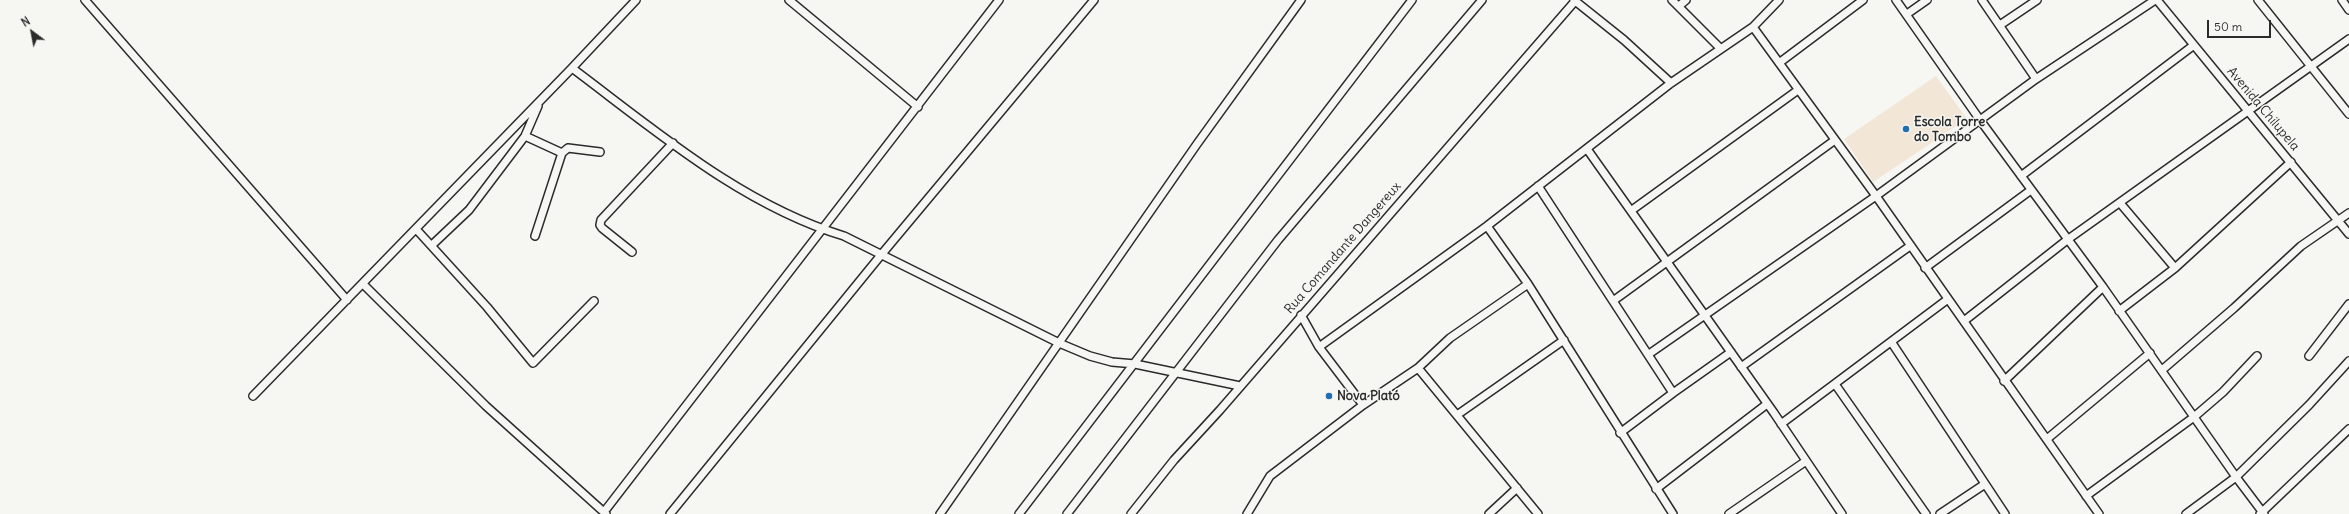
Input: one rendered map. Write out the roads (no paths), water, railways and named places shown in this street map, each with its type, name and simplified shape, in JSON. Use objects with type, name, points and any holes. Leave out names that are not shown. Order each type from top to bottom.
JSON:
[{"type":"street","points":[[85,0],[347,300]]},
{"type":"street","points":[[253,396],[540,102],[636,0]]},
{"type":"street","points":[[789,0],[918,107]]},
{"type":"street","points":[[363,284],[486,406],[605,513],[999,0]]},
{"type":"street","points":[[670,514],[881,255],[1094,0]]},
{"type":"street","points":[[950,514],[942,512],[1197,144],[1301,0]]},
{"type":"street","points":[[1019,514],[1412,0]]},
{"type":"street","points":[[1067,514],[1278,240],[1482,0]]},
{"type":"street","points":[[1575,0],[1624,40],[1671,83]]},
{"type":"street","name":"Rua Comandante Dangereux","points":[[1131,514],[1174,460],[1575,0]]},
{"type":"street","points":[[1672,0],[1720,48]]},
{"type":"street","points":[[1679,6],[1686,0]]},
{"type":"street","points":[[1319,347],[1487,226],[1671,83],[1720,48],[1753,27],[1779,0]]},
{"type":"street","points":[[1778,63],[1863,0]]},
{"type":"street","points":[[1896,0],[1980,120],[2103,287],[2262,513],[2349,429]]},
{"type":"street","points":[[1907,14],[1927,0]]},
{"type":"street","points":[[1982,0],[2036,79]]},
{"type":"street","points":[[2000,25],[2037,0]]},
{"type":"street","points":[[1649,354],[1876,196],[2036,79],[2156,0]]},
{"type":"street","name":"Avenida Chilupela","points":[[2156,0],[2349,234]]},
{"type":"street","points":[[2258,0],[2310,68],[2349,114]]},
{"type":"street","points":[[2342,0],[2349,10]]},
{"type":"street","points":[[1753,27],[1876,196],[2099,514]]},
{"type":"street","points":[[1964,321],[2067,240],[2349,39]]},
{"type":"street","points":[[2021,176],[2194,45]]},
{"type":"street","points":[[572,68],[673,143],[760,200],[823,230],[844,236],[1058,343],[1090,356],[1112,362],[1135,364],[1240,386]]},
{"type":"street","points":[[1632,210],[1798,90]]},
{"type":"street","points":[[432,245],[468,210],[525,136],[540,102]]},
{"type":"street","points":[[525,136],[562,153]]},
{"type":"street","points":[[1613,300],[1835,140]]},
{"type":"street","points":[[632,252],[600,225],[602,220],[673,143]]},
{"type":"street","points":[[535,236],[562,153],[568,148],[600,152]]},
{"type":"street","points":[[1587,149],[1632,210],[1842,514]]},
{"type":"street","points":[[2119,311],[2175,268],[2291,162]]},
{"type":"street","points":[[1538,186],[1649,354],[1673,393]]},
{"type":"street","points":[[1926,268],[2031,190]]},
{"type":"street","points":[[2120,203],[2175,268]]},
{"type":"street","points":[[2162,370],[2234,308],[2301,246],[2349,213]]},
{"type":"street","points":[[1487,226],[1528,284],[1564,340],[1620,433],[1673,514]]},
{"type":"street","points":[[416,229],[432,245],[533,363],[594,301]]},
{"type":"street","points":[[1741,367],[1910,246]]},
{"type":"street","points":[[1247,514],[1270,476],[1363,405],[1418,368],[1450,338],[1528,284]]},
{"type":"street","points":[[2004,380],[2103,287]]},
{"type":"street","points":[[1781,424],[1892,343],[1948,299]]},
{"type":"street","points":[[2309,356],[2349,304]]},
{"type":"street","points":[[1300,315],[1319,347],[1363,405]]},
{"type":"street","points":[[1457,415],[1564,340]]},
{"type":"street","points":[[1892,343],[2006,514]]},
{"type":"street","points":[[1620,433],[1731,352]]},
{"type":"street","points":[[2047,439],[2150,353]]},
{"type":"street","points":[[2086,496],[2194,417],[2222,392],[2257,356]]},
{"type":"street","points":[[2186,514],[2236,477],[2309,405],[2349,360]]},
{"type":"street","points":[[1418,368],[1538,514]]},
{"type":"street","points":[[1835,384],[1926,514]]},
{"type":"street","points":[[1656,489],[1767,404]]},
{"type":"street","points":[[1729,514],[1806,461]]},
{"type":"street","points":[[1940,514],[1985,484]]},
{"type":"street","points":[[1489,514],[1517,488]]},
{"type":"place","name":"Escola Torre do Tombo","points":[[1906,129]]},
{"type":"place","name":"Nova Plató","points":[[1329,396]]}]
